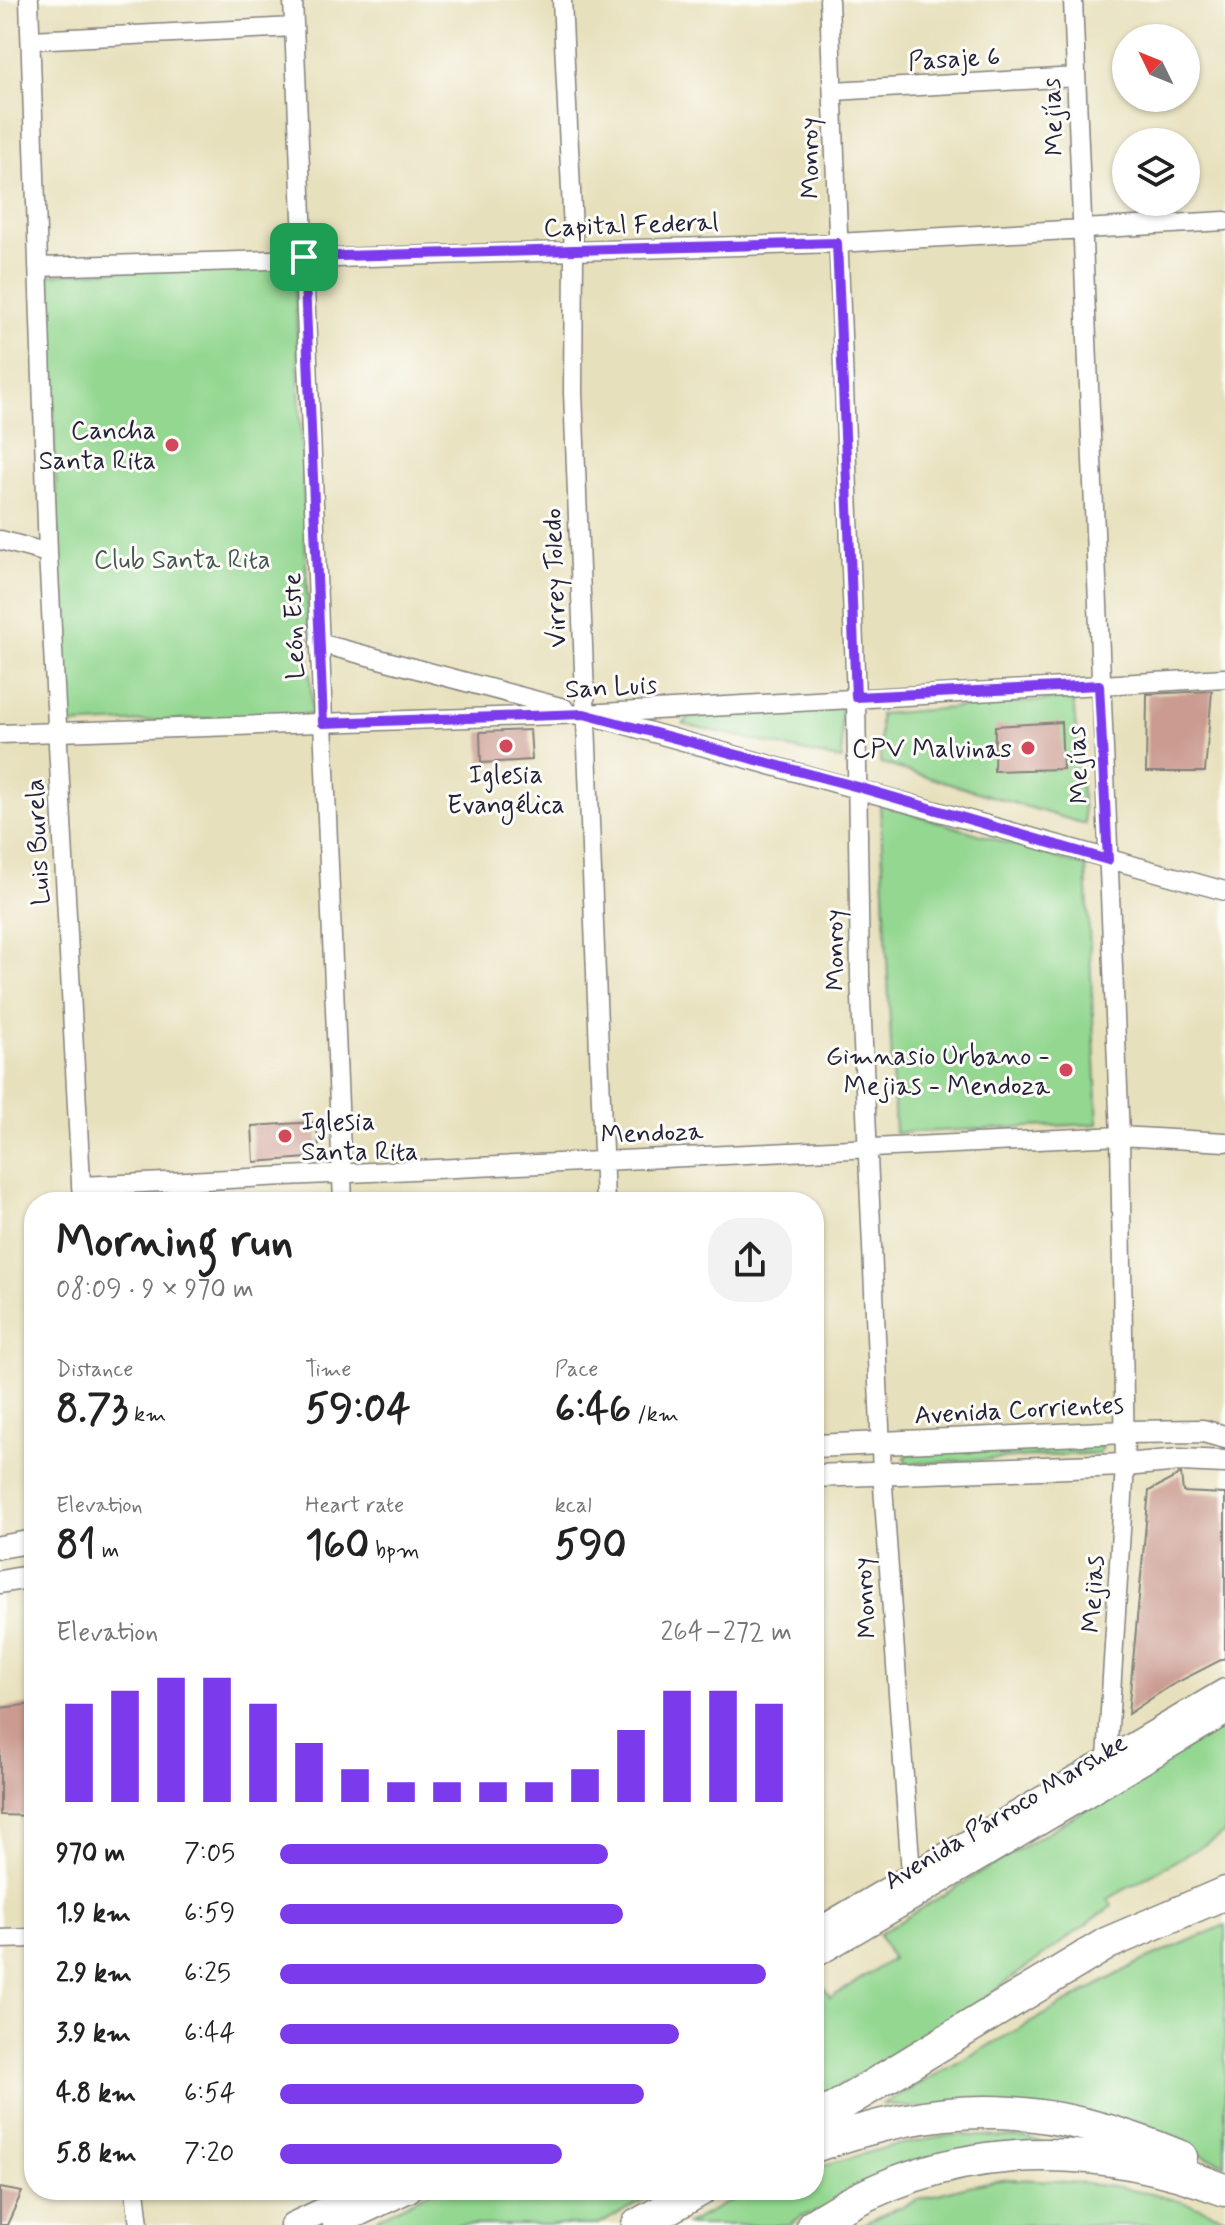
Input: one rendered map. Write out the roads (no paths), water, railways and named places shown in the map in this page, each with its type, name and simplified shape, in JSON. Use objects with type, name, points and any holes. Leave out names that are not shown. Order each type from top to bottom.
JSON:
[{"type":"highway","points":[[824,2115],[1225,1876]]},
{"type":"highway","points":[[1108,1943],[1225,1893]]},
{"type":"highway","points":[[898,2071],[1085,1976],[1225,1914]]},
{"type":"highway","points":[[824,2143],[917,2115],[973,2110],[1022,2112],[1092,2125],[1225,2175]]},
{"type":"highway","points":[[813,2225],[859,2197],[919,2171],[990,2159],[1103,2157],[1225,2190]]},
{"type":"highway","points":[[638,2225],[684,2200]]},
{"type":"main road","name":"Avenida Párroco Marshke","points":[[824,1949],[1107,1759],[1225,1691]]},
{"type":"main road","name":"Avenida Párroco Marshke","points":[[824,1928],[912,1888],[1225,1713]]},
{"type":"main road","points":[[292,2225],[345,2200]]},
{"type":"main road","points":[[335,2225],[388,2200]]},
{"type":"street","name":"Luis Burela","points":[[29,0],[48,553],[82,1192]]},
{"type":"street","name":"León Este","points":[[293,0],[343,1192]]},
{"type":"street","name":"Virrey Toledo","points":[[562,0],[574,253],[573,392],[584,714],[605,1192]]},
{"type":"street","name":"Monroy","points":[[829,0],[856,697],[860,976],[882,1472],[912,1888]]},
{"type":"street","name":"Mejías","points":[[1073,0],[1120,1136],[1126,1432]]},
{"type":"street","points":[[31,40],[294,27]]},
{"type":"street","name":"Pasaje 6","points":[[834,91],[1076,77]]},
{"type":"street","name":"Capital Federal","points":[[38,267],[837,243],[1225,221]]},
{"type":"street","points":[[0,540],[48,553]]},
{"type":"street","points":[[319,643],[858,787],[1225,891]]},
{"type":"street","name":"San Luis","points":[[0,734],[584,714],[1225,678]]},
{"type":"street","name":"Mendoza","points":[[106,1192],[342,1172],[603,1159],[869,1151],[1120,1136],[1225,1142]]},
{"type":"street","name":"Avenida Corrientes","points":[[824,1446],[1126,1432],[1203,1431],[1225,1437]]},
{"type":"street","name":"Mejias","points":[[1107,1759],[1126,1432]]},
{"type":"street","points":[[824,1475],[1125,1465],[1180,1460],[1225,1462]]},
{"type":"street","points":[[0,1547],[24,1543]]},
{"type":"street","points":[[0,1582],[24,1578]]},
{"type":"street","points":[[0,1939],[24,1938]]},
{"type":"street","points":[[136,2200],[139,2225]]},
{"type":"place","name":"Cancha Santa Rita","points":[[172,445]]},
{"type":"place","name":"Iglesia Evangélica","points":[[506,746]]},
{"type":"place","name":"CPV Malvinas","points":[[1028,748]]},
{"type":"place","name":"Gimnasio Urbano - Mejias - Mendoza","points":[[1066,1070]]},
{"type":"place","name":"Iglesia Santa Rita","points":[[285,1136]]},
{"type":"park label","name":"Club Santa Rita","points":[[182,559]]}]
